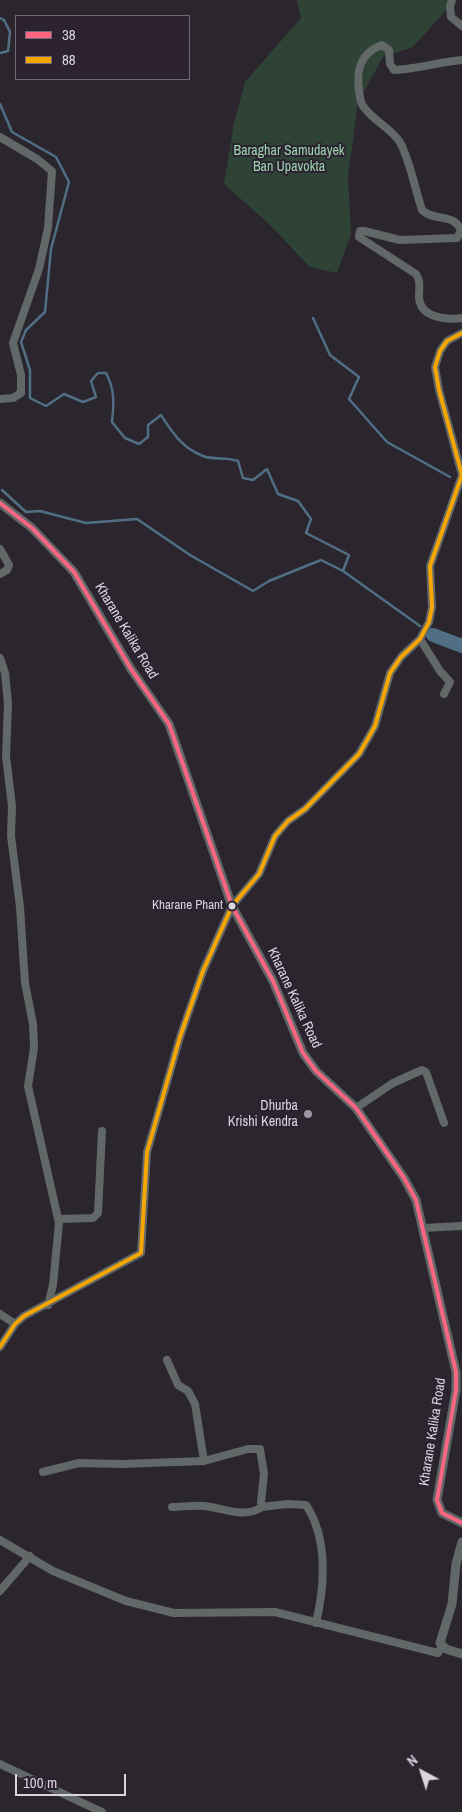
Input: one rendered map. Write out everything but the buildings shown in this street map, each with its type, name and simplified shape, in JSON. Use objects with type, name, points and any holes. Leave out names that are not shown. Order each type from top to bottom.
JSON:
[{"type":"street","points":[[452,0],[450,6],[451,18],[462,26]]},
{"type":"street","points":[[462,60],[440,62],[414,69],[394,70],[390,64],[389,50],[382,45],[375,48],[363,60],[358,67],[357,79],[362,104],[376,122],[400,143],[422,210],[431,217],[448,217],[460,226],[461,231],[457,238],[412,241],[364,231],[360,231],[359,237],[416,274],[420,281],[419,298],[421,305],[430,314],[444,320],[462,318]]},
{"type":"street","points":[[0,136],[37,159],[52,171],[48,228],[39,270],[13,343],[21,375],[21,393],[13,398],[0,399]]},
{"type":"street","points":[[0,1347],[15,1324],[30,1313],[48,1305],[141,1253],[147,1152],[202,971],[232,906],[260,874],[275,836],[288,820],[311,803],[360,754],[375,726],[390,673],[401,657],[420,639],[429,622],[432,607],[430,566],[462,475],[439,390],[435,367],[446,341],[462,333]]},
{"type":"street","name":"Kharane Kalika Road","points":[[0,503],[32,528],[74,572],[131,669],[169,724],[232,906],[273,981],[308,1061],[356,1108],[411,1189],[424,1228],[456,1372],[454,1399],[437,1500],[442,1513],[462,1523]]},
{"type":"street","points":[[0,549],[8,565],[7,570],[0,574]]},
{"type":"street","points":[[420,639],[440,671],[450,682],[444,694]]},
{"type":"street","points":[[0,658],[5,673],[8,704],[6,756],[12,806],[11,836],[20,907],[25,983],[33,1024],[34,1048],[28,1086],[58,1218],[57,1252],[48,1305]]},
{"type":"street","points":[[356,1108],[393,1083],[422,1070],[426,1072],[444,1123]]},
{"type":"street","points":[[58,1218],[93,1218],[98,1213],[102,1131]]},
{"type":"street","points":[[424,1228],[462,1226]]},
{"type":"street","points":[[0,1314],[15,1324]]},
{"type":"street","points":[[167,1360],[178,1385],[188,1392],[195,1404],[204,1461]]},
{"type":"street","points":[[43,1472],[79,1463],[122,1464],[204,1461],[248,1449],[260,1449],[264,1474],[262,1507]]},
{"type":"street","points":[[172,1507],[203,1506],[244,1513],[256,1511],[262,1507],[287,1504],[306,1505],[315,1518],[322,1553],[323,1580],[316,1623]]},
{"type":"street","points":[[0,1540],[53,1571],[126,1601],[174,1613],[274,1612],[438,1653],[442,1646],[441,1638],[452,1604],[455,1569],[462,1542]]},
{"type":"street","points":[[0,1590],[30,1556]]},
{"type":"street","points":[[442,1646],[462,1654]]},
{"type":"street","points":[[0,1764],[102,1812]]},
{"type":"green space","name":"Baraghar Samudayek Ban Upavokta","points":[[297,0],[455,0],[413,47],[383,57],[358,102],[348,176],[351,234],[337,273],[310,267],[268,223],[224,184],[234,123],[245,82],[301,18]]},
{"type":"waterway","points":[[0,18],[4,20],[10,32],[8,51],[0,53]]},
{"type":"waterway","points":[[0,104],[12,132],[56,157],[69,182],[51,249],[45,312],[26,330],[21,342],[30,370],[30,398],[46,406],[64,394],[83,402],[96,397],[91,381],[98,373],[106,373],[113,397],[112,422],[125,438],[139,444],[148,437],[148,425],[161,415],[178,439],[189,449],[207,457],[238,461],[243,478],[253,480],[267,469],[278,494],[298,501],[311,519],[306,533],[349,555],[343,571],[420,626]]},
{"type":"waterway","points":[[313,318],[330,355],[359,377],[349,399],[387,442],[450,477]]},
{"type":"waterway","points":[[2,490],[26,512],[40,511],[86,523],[137,519],[190,555],[253,591],[269,581],[321,560],[343,571]]},
{"type":"waterway","points":[[433,635],[462,646]]},
{"type":"transit line","name":"88","points":[[0,1347],[15,1324],[24,1316],[141,1253],[147,1152],[180,1037],[203,971],[232,906],[259,874],[275,836],[288,821],[305,809],[359,754],[375,726],[390,673],[401,657],[420,639],[429,622],[432,607],[430,566],[462,475],[439,390],[435,367],[440,351],[447,341],[462,333]]},
{"type":"transit line","name":"38","points":[[0,503],[32,528],[74,572],[131,669],[169,724],[232,906],[273,981],[303,1053],[316,1071],[356,1108],[404,1178],[416,1200],[456,1372],[456,1390],[437,1500],[442,1513],[462,1523]]},
{"type":"place","name":"Kharane Phant","points":[[232,906]]},
{"type":"place","name":"Dhurba Krishi Kendra","points":[[308,1114]]}]
